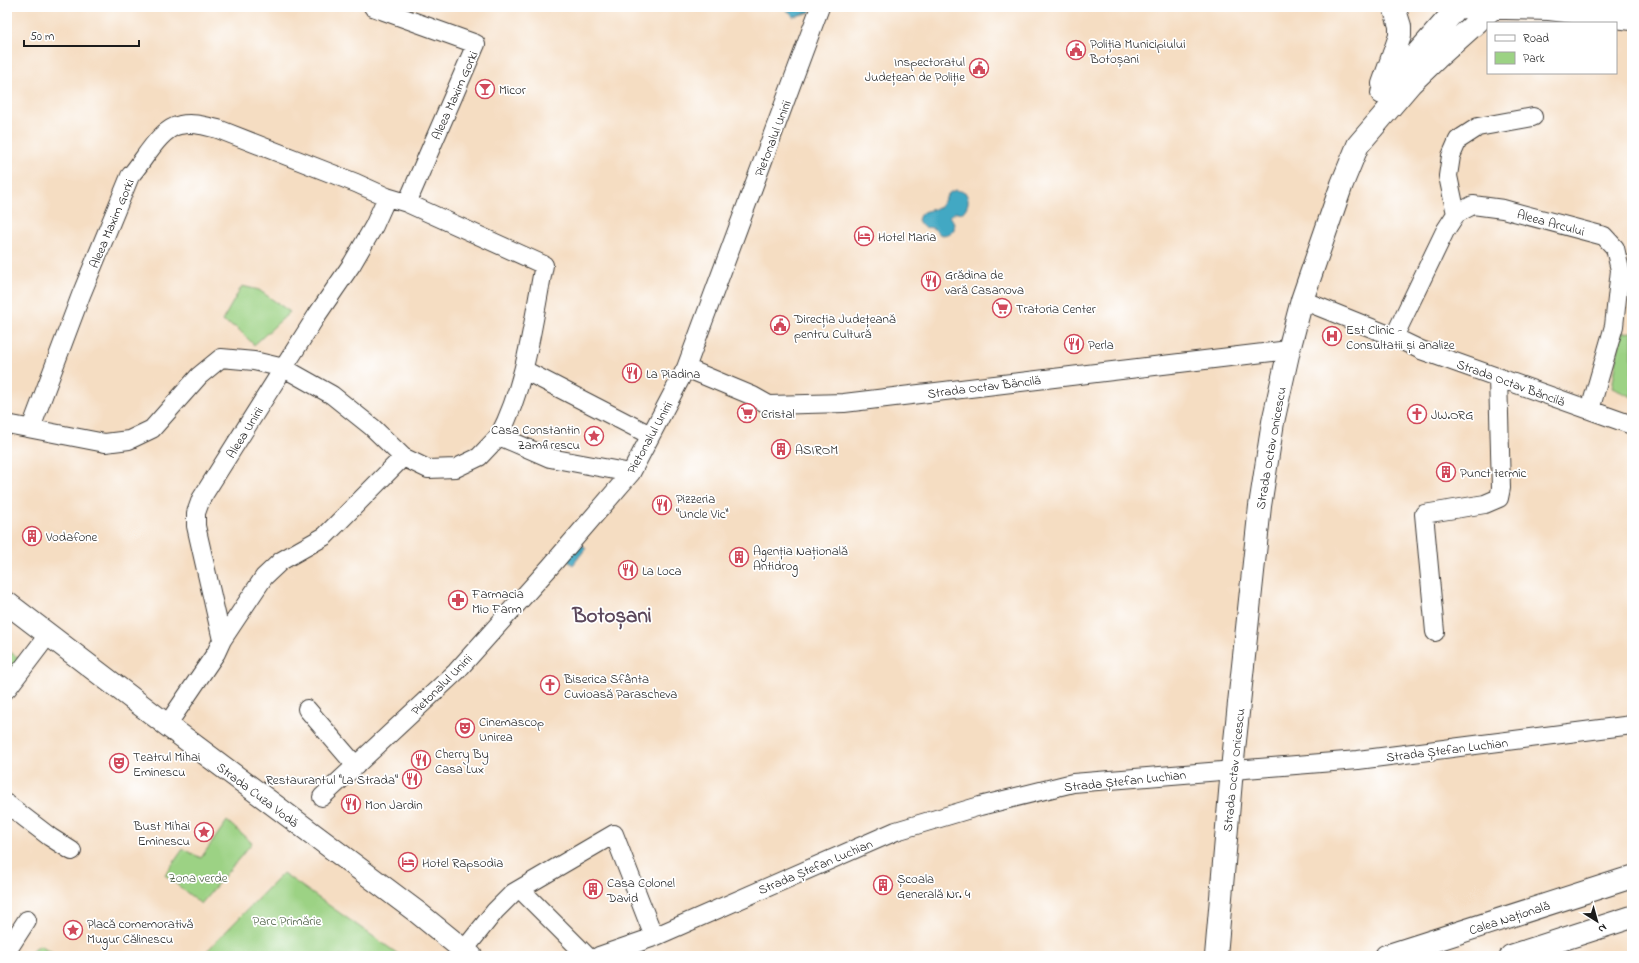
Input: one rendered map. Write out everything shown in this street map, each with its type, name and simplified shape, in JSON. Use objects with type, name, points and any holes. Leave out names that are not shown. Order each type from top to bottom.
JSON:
[{"type":"street","name":"Aleea Maxim Gorki","points":[[373,7],[476,44],[407,202]]},
{"type":"street","name":"Pietonalul Unirii","points":[[322,797],[456,672],[550,567],[631,473],[686,368],[820,7]]},
{"type":"street","points":[[1358,145],[1378,98],[1400,36],[1400,26],[1394,7]]},
{"type":"street","points":[[1454,7],[1549,8],[1632,19]]},
{"type":"street","points":[[1378,98],[1458,7]]},
{"type":"street","name":"Strada Octav Onicescu","points":[[1216,956],[1232,769],[1260,506],[1273,422],[1302,300],[1342,184],[1358,145],[1411,83],[1493,8]]},
{"type":"street","points":[[1394,337],[1445,231],[1456,214],[1448,176],[1451,156],[1458,140],[1478,127],[1533,117]]},
{"type":"street","name":"Aleea Maxim Gorki","points":[[31,428],[81,296],[130,176],[163,134],[179,125],[194,124],[218,129],[356,183],[387,197],[407,202],[544,265],[524,370]]},
{"type":"street","name":"Aleea Unirii","points":[[222,640],[196,526],[196,513],[201,499],[352,264],[374,226],[387,197]]},
{"type":"street","name":"Aleea Arcului","points":[[1456,214],[1473,205],[1503,209],[1604,236],[1615,248],[1620,270],[1614,326],[1590,410]]},
{"type":"street","name":"Strada Octav Băncilă","points":[[1302,300],[1394,337],[1421,350],[1632,425]]},
{"type":"street","name":"Strada Octav Băncilă","points":[[686,368],[753,396],[769,405],[844,402],[1289,350]]},
{"type":"street","points":[[7,424],[105,443],[129,440],[152,429],[199,376],[221,358],[254,361],[284,368],[332,395],[372,427],[403,457],[428,469],[456,468],[479,457],[499,436],[524,370],[650,435]]},
{"type":"street","points":[[1436,632],[1424,514],[1485,504],[1499,498],[1501,488],[1498,377]]},
{"type":"street","points":[[499,436],[550,458],[631,473]]},
{"type":"street","points":[[166,725],[216,653],[222,640],[264,577],[281,562],[325,536],[403,457]]},
{"type":"street","name":"Strada Cuza Vodă","points":[[7,604],[166,725],[417,912],[469,954]]},
{"type":"street","points":[[7,689],[48,635]]},
{"type":"street","points":[[307,709],[356,766]]},
{"type":"street","name":"Strada Ștefan Luchian","points":[[599,956],[654,937],[896,831],[980,806],[1073,783],[1358,760],[1632,726]]},
{"type":"street","points":[[7,804],[50,837],[72,851]]},
{"type":"street","points":[[469,954],[496,911],[513,893],[614,834],[654,937]]},
{"type":"street","name":"Calea Națională","points":[[1386,956],[1632,877]]},
{"type":"street","points":[[520,890],[587,956]]},
{"type":"street","points":[[1511,956],[1632,917]]},
{"type":"street","points":[[7,952],[27,920]]},
{"type":"green space","points":[[242,286],[259,290],[290,312],[254,345],[237,328],[222,321]]},
{"type":"green space","points":[[1632,332],[1632,397],[1612,388],[1621,333]]},
{"type":"green space","points":[[7,650],[25,662],[7,688]]},
{"type":"green space","name":"Zona verde","points":[[227,821],[252,843],[201,904],[165,875],[183,849],[201,858]]},
{"type":"green space","name":"Parc Primărie","points":[[283,873],[401,956],[202,956]]},
{"type":"green space","points":[[40,945],[59,956],[15,956],[28,953]]},
{"type":"water","points":[[785,7],[811,7],[810,12],[793,17]]},
{"type":"water","points":[[955,190],[965,192],[968,198],[968,203],[962,213],[956,212],[950,216],[954,223],[954,229],[950,233],[942,235],[932,228],[922,226],[918,220],[919,216],[926,211],[940,207],[949,193]]},
{"type":"water","points":[[569,534],[586,548],[573,565],[556,551]]},
{"type":"place","name":"Poliția Municipiului Botoșani","points":[[1076,50]]},
{"type":"place","name":"Inspectoratul Județean de Poliție","points":[[979,68]]},
{"type":"place","name":"Micor","points":[[485,89]]},
{"type":"place","name":"Hotel Maria","points":[[864,236]]},
{"type":"place","name":"Grădina de vară Casanova","points":[[931,281]]},
{"type":"place","name":"Tratoria Center","points":[[1002,308]]},
{"type":"place","name":"Direcția Județeană pentru Cultură","points":[[780,325]]},
{"type":"place","name":"Est Clinic - Consultatii și analize","points":[[1332,336]]},
{"type":"place","name":"Perla","points":[[1074,344]]},
{"type":"place","name":"La Piadina","points":[[632,373]]},
{"type":"place","name":"Cristal","points":[[747,413]]},
{"type":"place","name":"JW.ORG","points":[[1417,414]]},
{"type":"place","name":"Casa Constantin Zamfirescu","points":[[594,436]]},
{"type":"place","name":"ASIROM","points":[[781,449]]},
{"type":"place","name":"Punct termic","points":[[1446,472]]},
{"type":"place","name":"Pizzeria \"Uncle Vic\"","points":[[662,505]]},
{"type":"place","name":"Vodafone","points":[[32,536]]},
{"type":"place","name":"Agenția Națională Antidrog","points":[[739,557]]},
{"type":"place","name":"La Loca","points":[[628,570]]},
{"type":"place","name":"Farmacia Mio Farm","points":[[458,600]]},
{"type":"place","name":"Biserica Sfânta Cuvioasă Parascheva","points":[[550,685]]},
{"type":"place","name":"Cinemascop Unirea","points":[[465,728]]},
{"type":"place","name":"Cherry By Casa Lux","points":[[421,760]]},
{"type":"place","name":"Teatrul Mihai Eminescu","points":[[119,763]]},
{"type":"place","name":"Restaurantul \"La Strada\"","points":[[412,779]]},
{"type":"place","name":"Mon Jardin","points":[[351,804]]},
{"type":"place","name":"Bust Mihai Eminescu","points":[[204,832]]},
{"type":"place","name":"Hotel Rapsodia","points":[[408,862]]},
{"type":"place","name":"Școala Generală Nr. 4","points":[[883,885]]},
{"type":"place","name":"Casa Colonel David","points":[[593,889]]},
{"type":"place","name":"Placă comemorativă Mugur Călinescu","points":[[73,930]]},
{"type":"district","name":"Botoșani","points":[[612,615]]}]
